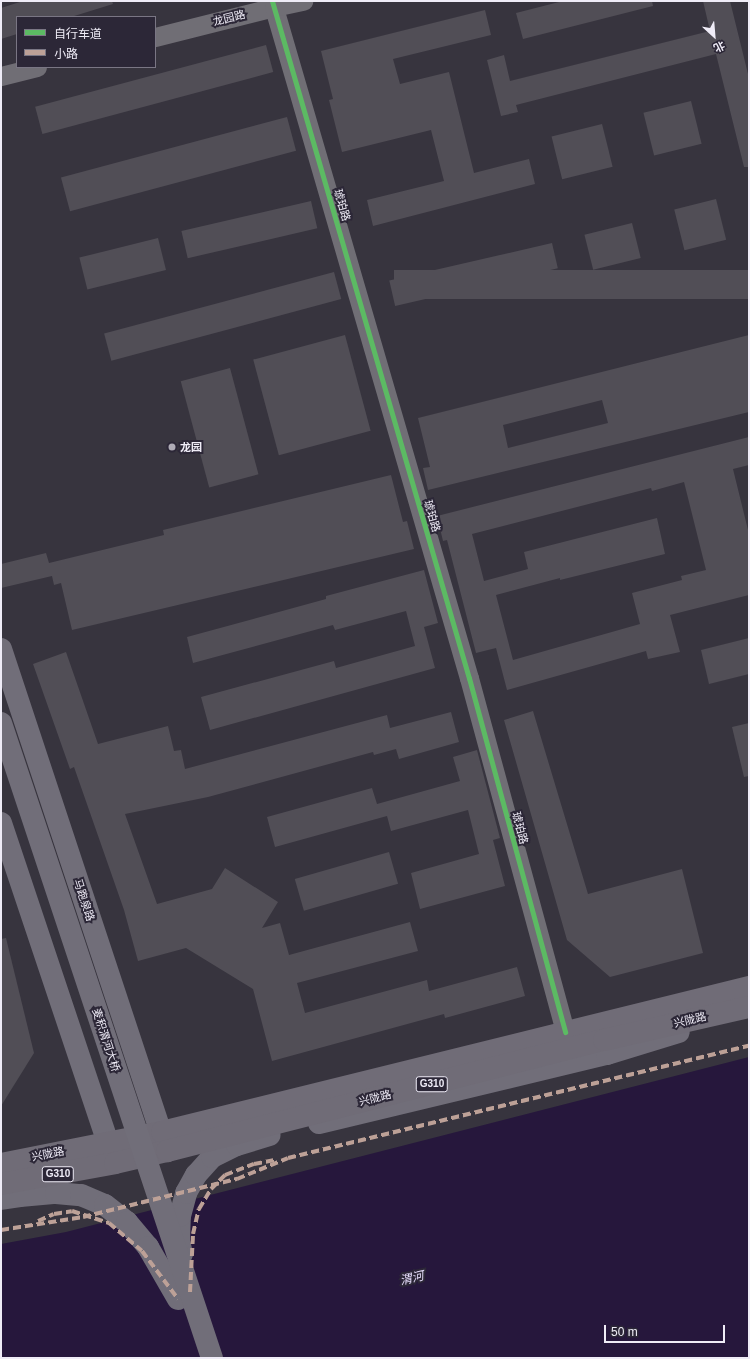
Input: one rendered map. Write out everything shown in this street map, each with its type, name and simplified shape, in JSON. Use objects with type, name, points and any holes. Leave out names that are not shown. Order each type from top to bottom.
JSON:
[{"type":"highway","name":"兴陇路","points":[[1,1184],[115,1163],[164,1141],[565,1032],[749,987]]},
{"type":"highway","name":"兴陇路","points":[[1,1164],[107,1142],[164,1141],[749,1007]]},
{"type":"main road","name":"马跑泉路","points":[[1,649],[164,1141]]},
{"type":"main road","name":"麦积渭河大桥","points":[[1,722],[184,1296],[197,1358]]},
{"type":"main road","name":"麦积渭河大桥","points":[[1,762],[184,1296],[212,1358]]},
{"type":"main road","points":[[1,824],[115,1163]]},
{"type":"main road","points":[[184,1296],[179,1241],[180,1216],[186,1193],[196,1175],[212,1157],[237,1145],[281,1132],[607,1054],[749,1010]]},
{"type":"main road","points":[[1,1199],[56,1193],[81,1195],[105,1205],[127,1222],[184,1296]]},
{"type":"street","name":"龙园路","points":[[156,37],[273,4],[303,1]]},
{"type":"street","name":"琥珀路","points":[[273,4],[469,678],[565,1032]]},
{"type":"street","points":[[1,76],[33,68]]},
{"type":"water","name":"渭河","points":[[749,1057],[749,1358],[1,1358],[1,1244],[66,1232]]},
{"type":"building","points":[[23,1],[112,1],[113,4],[74,16],[16,16],[16,34],[1,39],[1,8]]},
{"type":"building","points":[[563,1],[652,1],[653,6],[523,39],[516,13]]},
{"type":"building","points":[[703,1],[730,1],[749,78],[749,167],[744,167],[716,54],[516,105],[518,112],[501,116],[487,60],[504,55],[510,81],[710,31]]},
{"type":"building","points":[[485,10],[491,35],[393,59],[400,84],[449,72],[474,173],[529,159],[535,184],[373,226],[367,200],[444,181],[431,130],[342,152],[329,100],[333,99],[321,51]]},
{"type":"building","points":[[266,45],[273,72],[42,134],[35,107]]},
{"type":"building","points":[[691,101],[702,144],[654,156],[643,113]]},
{"type":"building","points":[[287,117],[296,151],[70,211],[61,178]]},
{"type":"building","points":[[602,124],[613,167],[562,179],[552,137]]},
{"type":"building","points":[[716,199],[726,240],[684,250],[674,209]]},
{"type":"building","points":[[311,201],[317,228],[188,258],[181,231]]},
{"type":"building","points":[[632,223],[641,258],[593,270],[584,235]]},
{"type":"building","points":[[158,238],[166,270],[87,290],[79,258]]},
{"type":"building","points":[[552,243],[558,268],[395,306],[389,281]]},
{"type":"building","points":[[394,270],[749,270],[749,299],[394,299]]},
{"type":"building","points":[[334,272],[341,299],[111,361],[104,334]]},
{"type":"building","points":[[345,335],[371,431],[279,455],[253,360]]},
{"type":"building","points":[[749,335],[749,412],[428,490],[423,468],[430,467],[418,418]],"holes":[[[602,400],[608,423],[508,448],[503,425]]]},
{"type":"building","points":[[230,368],[258,474],[209,487],[181,381]]},
{"type":"building","points":[[749,437],[749,465],[733,469],[749,534],[749,595],[670,615],[680,652],[648,659],[646,651],[507,690],[496,648],[476,653],[447,540],[443,541],[437,516]],"holes":[[[684,482],[706,570],[681,576],[682,580],[632,593],[640,624],[513,660],[496,595],[560,578],[560,580],[665,554],[657,518],[524,552],[528,569],[484,581],[472,534],[651,488],[652,491]]]},
{"type":"building","points":[[391,475],[403,522],[407,521],[414,549],[72,630],[61,583],[54,585],[52,576],[1,588],[1,564],[46,553],[49,563],[164,535],[163,530]]},
{"type":"building","points":[[424,570],[438,623],[424,627],[435,668],[210,730],[201,697],[334,661],[336,668],[415,646],[406,611],[335,630],[333,625],[193,663],[187,637],[326,599],[326,596]]},
{"type":"building","points":[[749,638],[749,674],[709,684],[701,650]]},
{"type":"building","points":[[66,652],[98,744],[168,726],[174,751],[181,750],[185,769],[387,715],[390,728],[451,712],[459,742],[399,759],[396,749],[374,755],[373,752],[208,797],[125,814],[157,904],[212,889],[225,868],[278,902],[262,928],[280,923],[289,955],[410,922],[418,951],[297,983],[305,1013],[427,980],[429,991],[517,967],[525,996],[445,1018],[444,1014],[272,1061],[253,989],[186,948],[138,961],[124,910],[74,767],[70,769],[33,664]]},
{"type":"building","points":[[533,711],[588,894],[682,869],[703,953],[610,977],[567,940],[504,720]]},
{"type":"building","points":[[749,723],[749,776],[744,777],[732,727]]},
{"type":"building","points":[[477,750],[500,838],[493,840],[505,886],[420,909],[411,873],[479,854],[468,810],[391,831],[387,816],[275,847],[267,817],[372,788],[377,804],[460,781],[453,757]]},
{"type":"building","points":[[389,852],[398,884],[304,911],[295,879]]},
{"type":"building","points":[[6,938],[34,1053],[1,1106],[1,939]]},
{"type":"marked path","points":[[1,1230],[83,1217],[237,1179],[288,1158],[749,1046]]},
{"type":"marked path","points":[[190,1292],[193,1234],[199,1209],[211,1189],[225,1175],[254,1164],[275,1160]]},
{"type":"marked path","points":[[38,1221],[54,1214],[72,1211],[109,1223],[142,1251],[178,1299]]},
{"type":"cycle path","points":[[272,1],[469,678],[565,1032]]},
{"type":"place","name":"龙园","points":[[172,447]]}]
